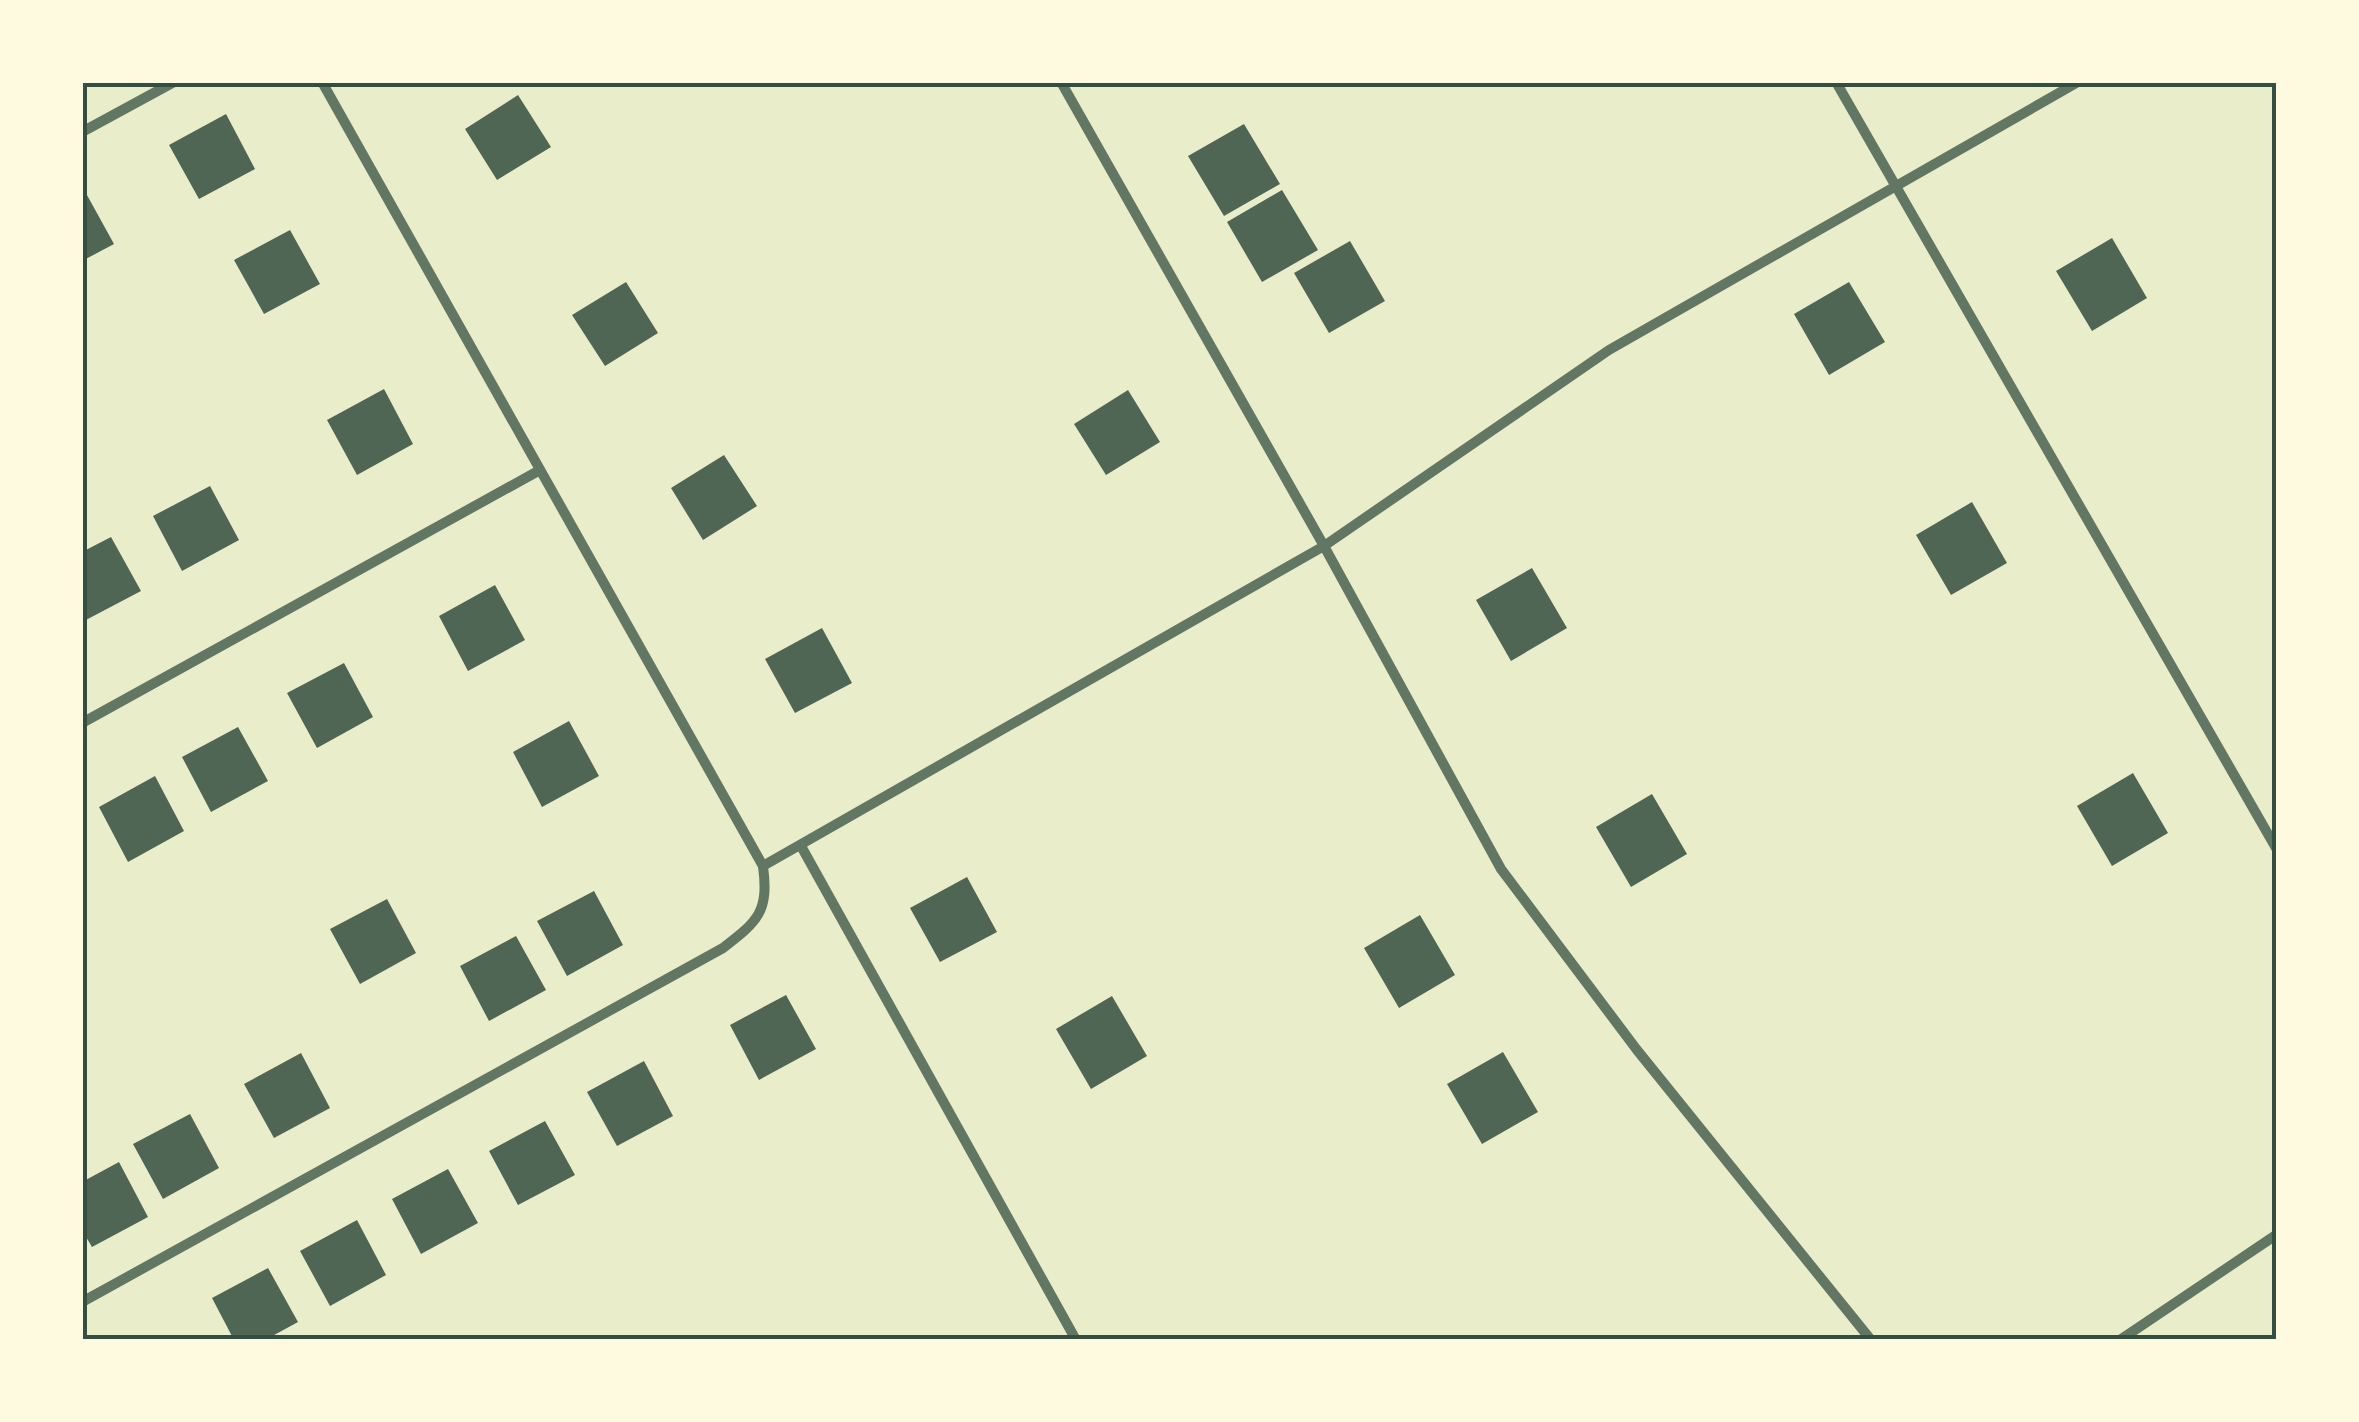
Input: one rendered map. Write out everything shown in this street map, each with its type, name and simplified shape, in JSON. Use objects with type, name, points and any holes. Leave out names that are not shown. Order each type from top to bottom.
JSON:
[{"type":"street","points":[[82,132],[174,82]]},
{"type":"street","points":[[82,1302],[724,948],[756,923],[766,893],[762,866],[322,82]]},
{"type":"street","points":[[1060,82],[1324,546],[1501,869],[1636,1050],[1871,1340]]},
{"type":"street","points":[[1836,82],[2276,848]]},
{"type":"street","points":[[762,866],[1324,546],[1609,350],[2078,82]]},
{"type":"street","points":[[82,723],[540,470]]},
{"type":"street","points":[[801,846],[1076,1340]]},
{"type":"street","points":[[2120,1340],[2276,1235]]},
{"type":"building","points":[[518,95],[551,147],[497,180],[465,129]]},
{"type":"building","points":[[226,114],[255,169],[199,199],[169,145]]},
{"type":"building","points":[[1244,124],[1280,184],[1224,216],[1188,156]]},
{"type":"building","points":[[82,186],[114,244],[82,261]]},
{"type":"building","points":[[1282,190],[1318,250],[1262,282],[1227,222]]},
{"type":"building","points":[[290,230],[320,284],[264,314],[234,260]]},
{"type":"building","points":[[2112,238],[2147,298],[2092,331],[2056,271]]},
{"type":"building","points":[[1350,241],[1385,301],[1329,333],[1294,273]]},
{"type":"building","points":[[626,282],[658,333],[605,366],[572,315]]},
{"type":"building","points":[[1849,282],[1885,342],[1829,375],[1794,314]]},
{"type":"building","points":[[384,389],[413,444],[357,475],[327,420]]},
{"type":"building","points":[[1128,390],[1160,442],[1106,475],[1074,424]]},
{"type":"building","points":[[724,455],[757,506],[703,540],[671,488]]},
{"type":"building","points":[[210,486],[239,540],[182,571],[153,516]]},
{"type":"building","points":[[1972,502],[2007,563],[1951,595],[1916,535]]},
{"type":"building","points":[[111,537],[141,591],[84,621],[82,552]]},
{"type":"building","points":[[1532,568],[1567,628],[1511,661],[1476,600]]},
{"type":"building","points":[[495,585],[525,640],[468,671],[439,616]]},
{"type":"building","points":[[822,628],[852,683],[795,713],[765,659]]},
{"type":"building","points":[[344,663],[373,717],[317,748],[287,693]]},
{"type":"building","points":[[569,721],[599,776],[542,807],[513,752]]},
{"type":"building","points":[[238,727],[268,781],[211,812],[182,757]]},
{"type":"building","points":[[2133,773],[2168,833],[2112,866],[2077,806]]},
{"type":"building","points":[[155,776],[184,831],[128,862],[99,807]]},
{"type":"building","points":[[1652,794],[1687,854],[1631,887],[1596,827]]},
{"type":"building","points":[[967,877],[997,932],[940,962],[910,908]]},
{"type":"building","points":[[594,891],[623,945],[567,976],[537,921]]},
{"type":"building","points":[[387,899],[416,953],[360,984],[330,929]]},
{"type":"building","points":[[1420,915],[1455,975],[1399,1008],[1364,948]]},
{"type":"building","points":[[516,936],[546,990],[489,1021],[460,966]]},
{"type":"building","points":[[786,995],[816,1049],[759,1080],[730,1025]]},
{"type":"building","points":[[1112,996],[1147,1056],[1091,1089],[1056,1029]]},
{"type":"building","points":[[1503,1052],[1538,1112],[1482,1144],[1447,1084]]},
{"type":"building","points":[[301,1053],[330,1108],[274,1138],[244,1084]]},
{"type":"building","points":[[644,1061],[673,1116],[617,1146],[587,1092]]},
{"type":"building","points":[[190,1114],[219,1168],[163,1199],[133,1144]]},
{"type":"building","points":[[545,1121],[575,1175],[518,1205],[489,1151]]},
{"type":"building","points":[[119,1162],[148,1217],[92,1247],[82,1230],[82,1182]]},
{"type":"building","points":[[448,1169],[478,1223],[421,1254],[392,1199]]},
{"type":"building","points":[[357,1220],[386,1275],[330,1306],[300,1251]]},
{"type":"building","points":[[268,1268],[298,1322],[265,1340],[234,1340],[212,1298]]}]
